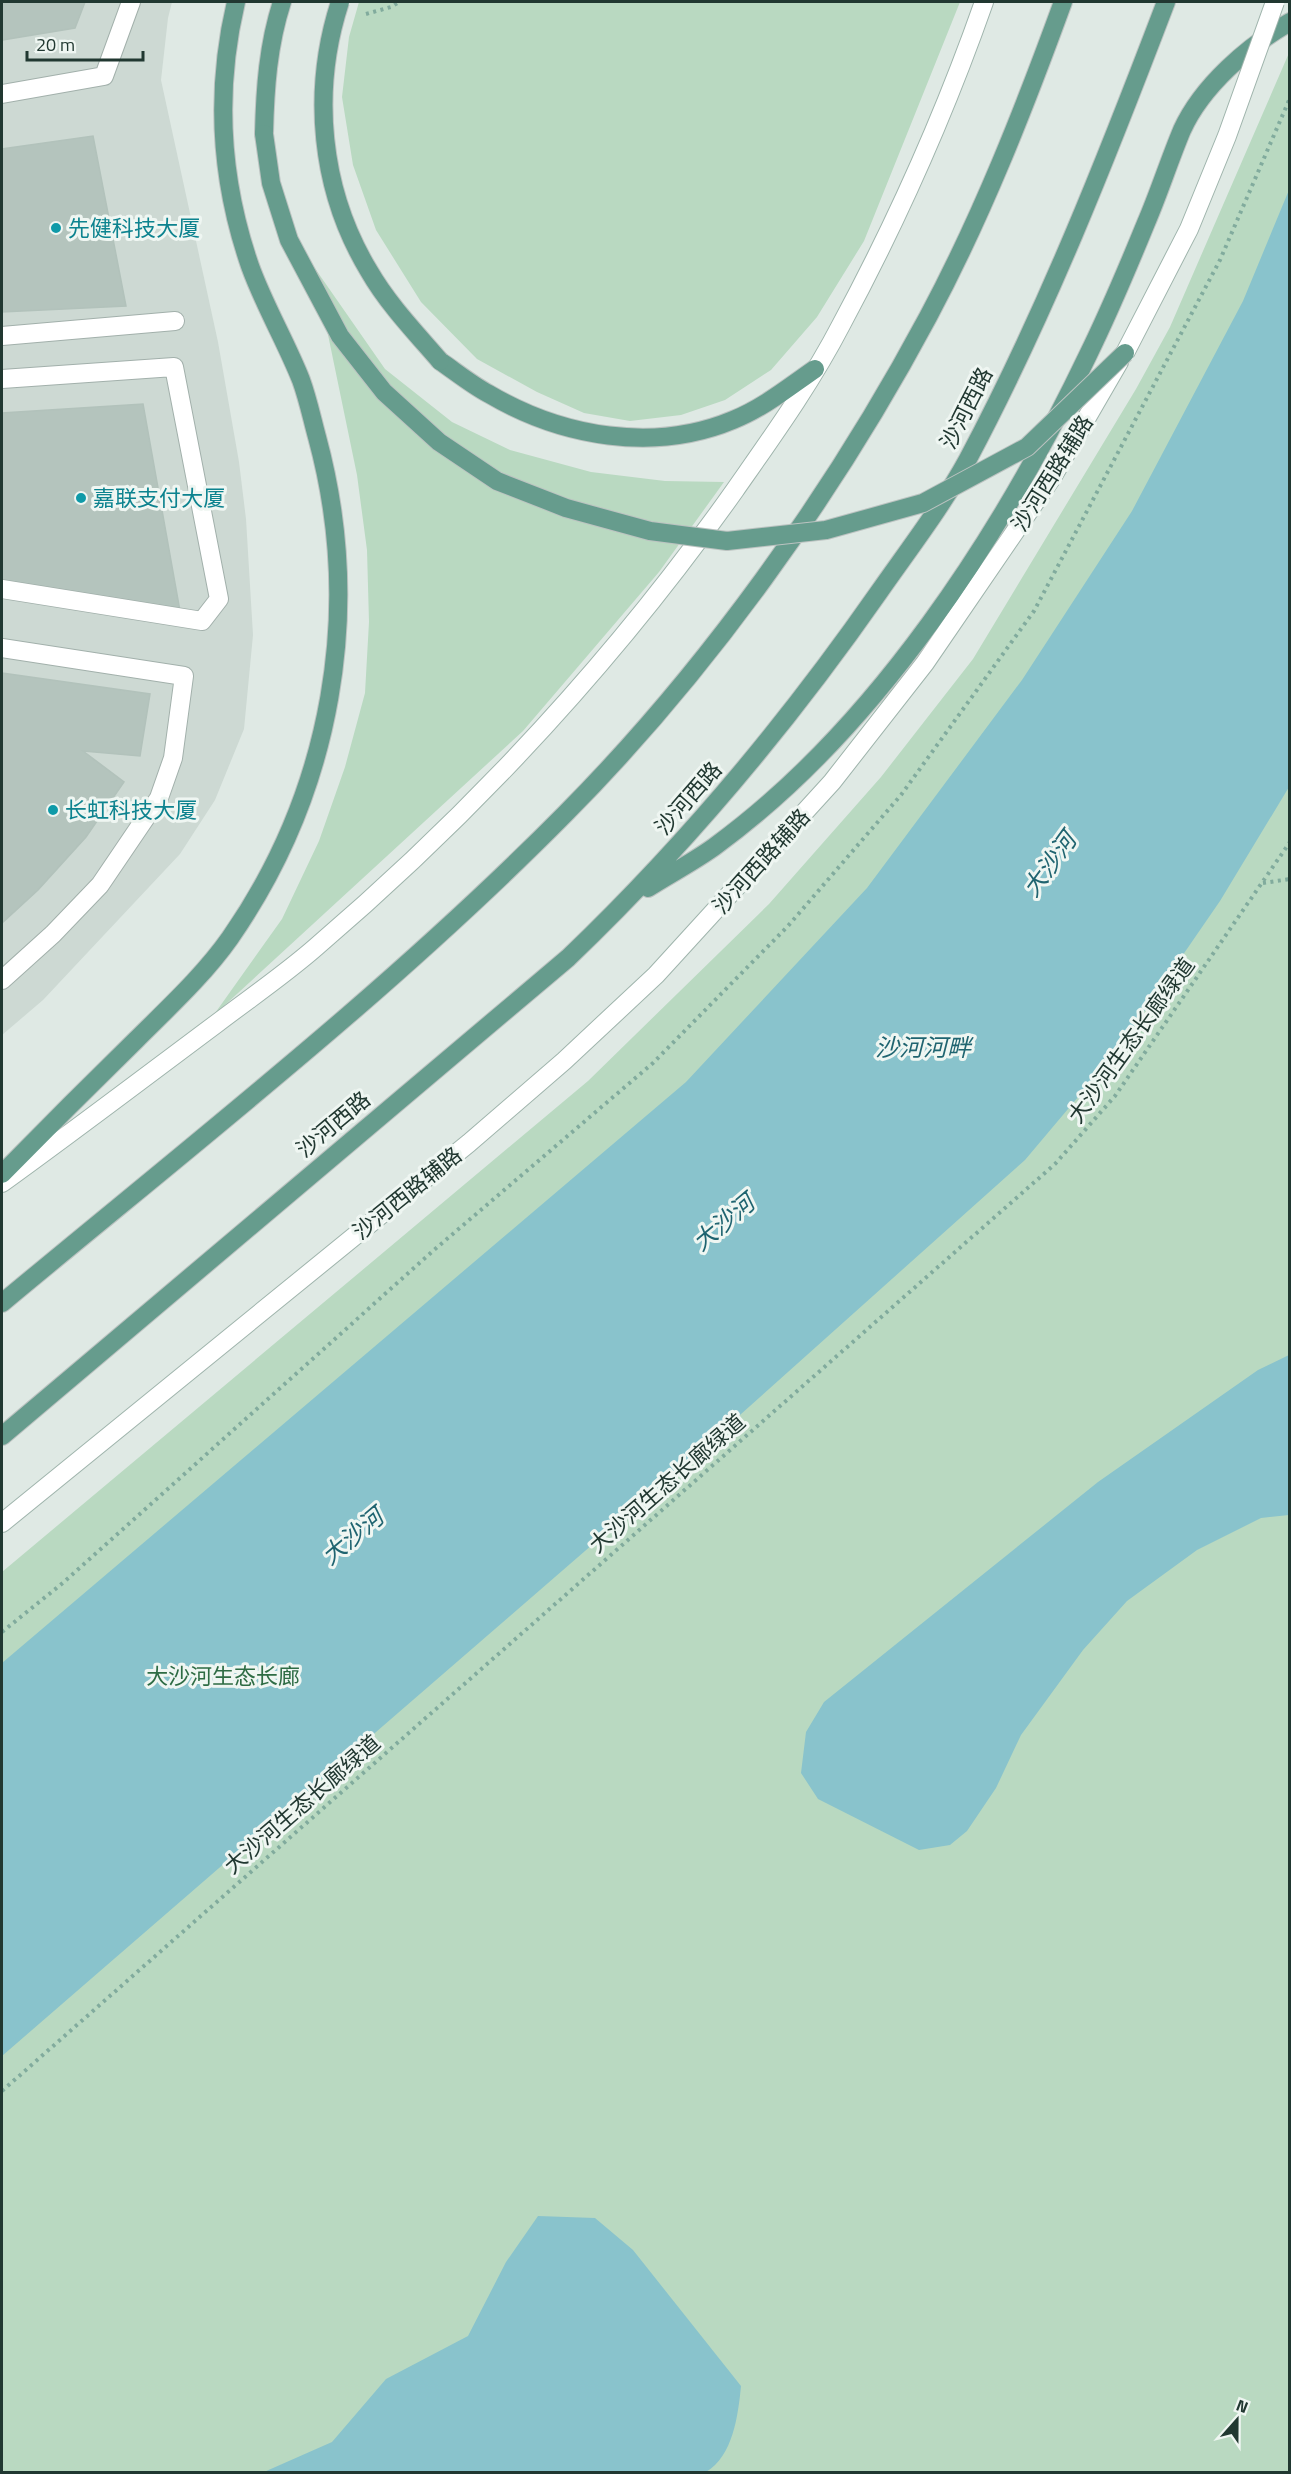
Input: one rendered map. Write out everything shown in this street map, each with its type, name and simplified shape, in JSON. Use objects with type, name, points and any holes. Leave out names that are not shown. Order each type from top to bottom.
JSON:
[{"type":"main road","points":[[2,94],[104,76],[131,2]]},
{"type":"main road","points":[[2,1174],[178,998],[228,941],[260,889],[288,833],[308,780],[324,722],[336,660],[340,607],[333,499],[302,383],[250,268],[235,211],[225,151],[221,99],[225,50],[236,2]]},
{"type":"main road","points":[[282,2],[270,46],[265,85],[264,134],[271,183],[289,240],[340,336],[384,392],[439,442],[497,481],[567,507],[650,531],[727,540],[826,530],[923,503],[1027,447],[1125,353]]},
{"type":"main road","points":[[340,2],[332,28],[324,75],[323,124],[329,171],[346,226],[369,272],[402,318],[441,361],[489,394],[539,419],[589,434],[639,438],[687,435],[734,420],[771,400],[814,369]]},
{"type":"main road","points":[[2,1183],[298,962],[405,868],[504,770],[590,679],[651,604],[777,430],[840,328],[931,141],[984,2]]},
{"type":"main road","points":[[2,1303],[379,991],[567,812],[694,667],[815,507],[877,407],[929,315],[977,216],[1023,111],[1063,2]]},
{"type":"main road","name":"沙河西路","points":[[2,1436],[568,958],[629,900],[751,762],[872,602],[967,461],[1071,244],[1166,2]]},
{"type":"main road","name":"沙河西路辅路","points":[[2,1523],[469,1143],[564,1061],[656,975],[832,782],[925,663],[1053,476],[1125,353],[1189,229],[1227,136],[1275,2]]},
{"type":"main road","points":[[629,900],[714,847],[796,778],[883,684],[969,569],[1029,467],[1088,356],[1147,222],[1183,128],[1204,97],[1231,66],[1290,22]]},
{"type":"main road","points":[[2,336],[175,321]]},
{"type":"main road","points":[[2,379],[174,367],[219,599],[202,621],[2,589]]},
{"type":"main road","points":[[2,648],[184,676],[173,758],[159,798],[100,885],[53,934],[2,980]]},
{"type":"path","points":[[359,15],[376,12],[399,2]]},
{"type":"path","name":"大沙河生态长廊绿道","points":[[2,2091],[1055,1164],[1115,1096],[1290,842]]},
{"type":"path","points":[[1263,883],[1290,879]]},
{"type":"shaded area","points":[[2,2],[172,2],[161,80],[218,342],[239,462],[246,519],[253,635],[244,729],[215,800],[180,854],[43,1000],[2,1035]]},
{"type":"green space","points":[[359,2],[960,2],[864,241],[817,317],[771,370],[725,400],[681,415],[630,421],[584,413],[537,392],[477,359],[421,302],[376,230],[353,165],[342,97],[349,37]]},
{"type":"green space","name":"大沙河生态长廊","points":[[1289,53],[1289,2472],[2,2472],[2,1572],[588,1081],[769,904],[881,777],[973,659],[1136,389],[1170,327]]},
{"type":"green space","points":[[314,267],[385,369],[452,422],[510,450],[591,472],[665,481],[724,482],[659,572],[523,731],[213,1016],[282,919],[319,841],[345,767],[365,693],[369,622],[367,550],[357,475]]},
{"type":"water","name":"沙河河畔","points":[[1289,190],[1289,787],[1220,901],[1116,1052],[1025,1160],[675,1473],[2,2056],[2,1663],[686,1082],[867,888],[1022,680],[1132,511],[1243,301]]},
{"type":"water","points":[[1289,1355],[1289,1515],[1261,1518],[1197,1550],[1127,1601],[1083,1650],[1021,1735],[996,1788],[967,1831],[950,1845],[919,1850],[818,1799],[801,1773],[806,1732],[824,1702],[1098,1482],[1258,1370]]},
{"type":"water","points":[[538,2216],[595,2218],[633,2250],[741,2386],[736,2422],[728,2446],[715,2465],[706,2472],[264,2472],[332,2442],[386,2379],[468,2336],[506,2262]]},
{"type":"building","points":[[2,2],[85,2],[75,28],[2,40]]},
{"type":"building","name":"先健科技大厦","points":[[93,136],[126,306],[2,312],[2,149]]},
{"type":"building","name":"嘉联支付大厦","points":[[143,404],[180,611],[2,583],[2,413]]},
{"type":"building","name":"长虹科技大厦","points":[[2,673],[150,694],[140,756],[83,751],[124,782],[86,837],[38,890],[2,923]]},
{"type":"place","name":"先健科技大厦","points":[[56,228]]},
{"type":"place","name":"嘉联支付大厦","points":[[81,498]]},
{"type":"place","name":"长虹科技大厦","points":[[53,810]]},
{"type":"water label","name":"大沙河","points":[[1049,864]]},
{"type":"water label","name":"大沙河","points":[[723,1222]]},
{"type":"water label","name":"大沙河","points":[[352,1536]]}]
